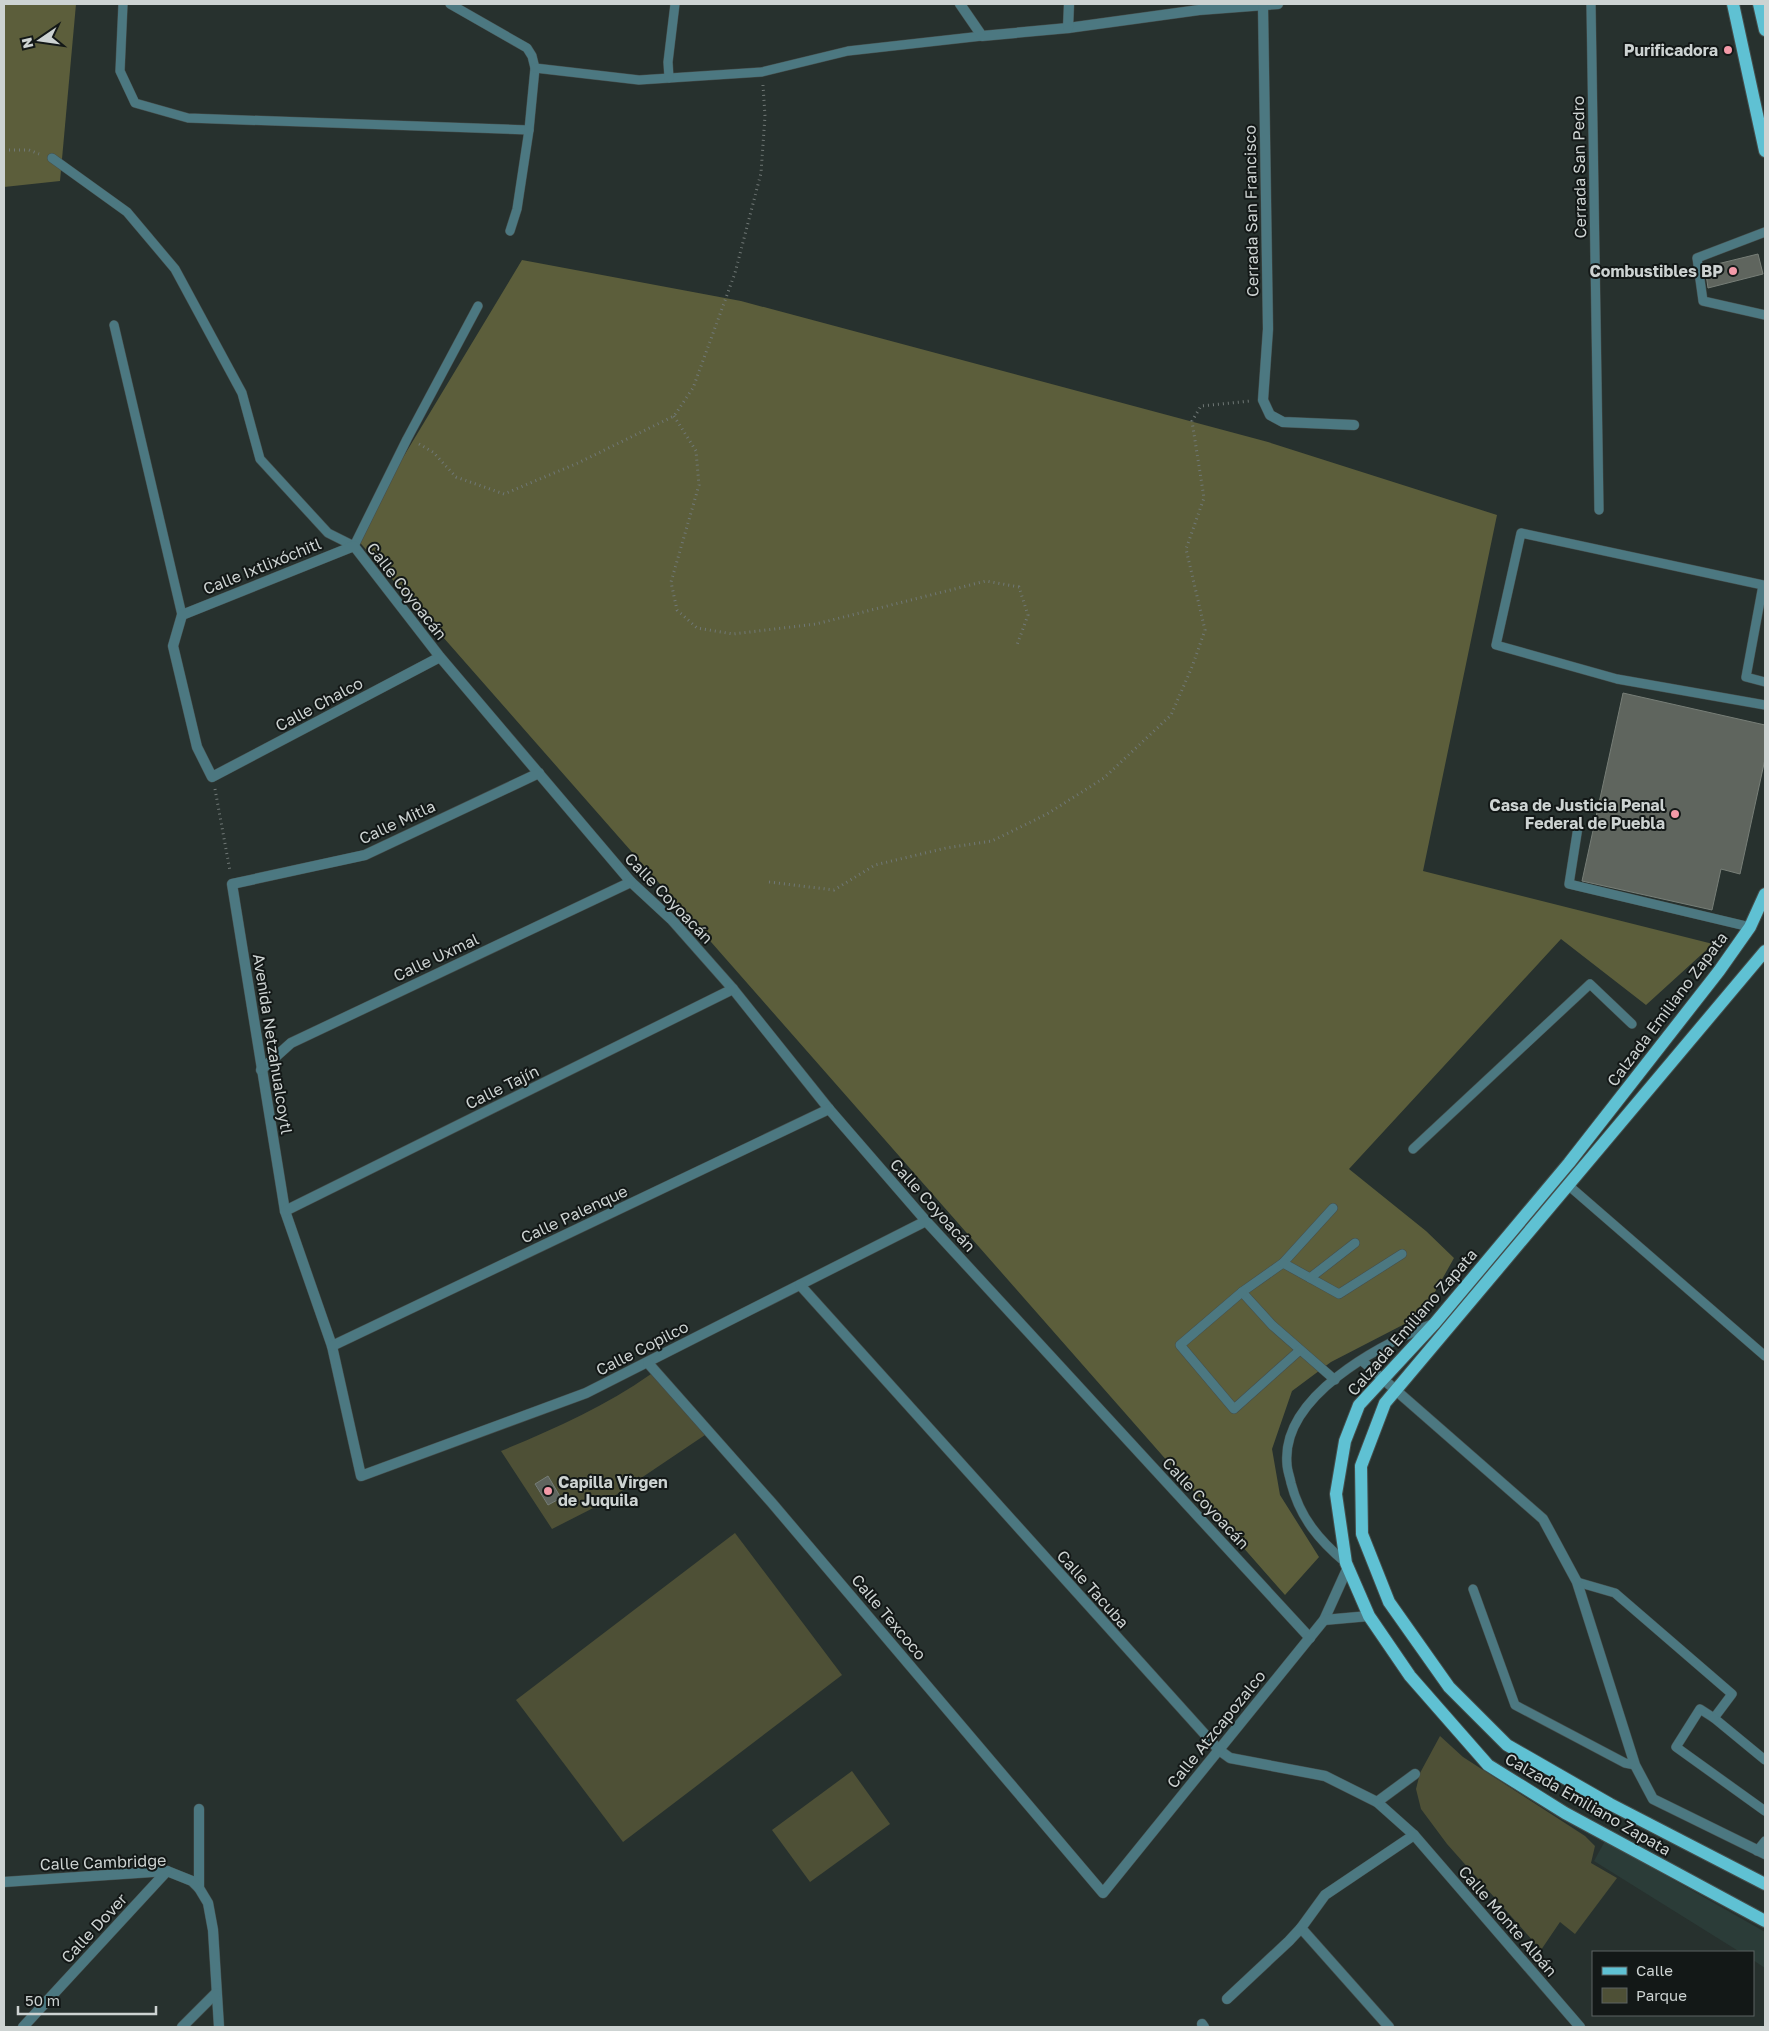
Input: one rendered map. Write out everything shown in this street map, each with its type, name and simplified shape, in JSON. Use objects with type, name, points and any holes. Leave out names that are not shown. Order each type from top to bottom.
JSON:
[{"type":"main road","points":[[1733,4],[1765,151]]},
{"type":"main road","points":[[1759,4],[1765,30]]},
{"type":"main road","name":"Calzada Emiliano Zapata","points":[[1765,894],[1750,927],[1719,971],[1569,1163],[1435,1323],[1359,1405],[1345,1441],[1336,1494],[1347,1565],[1369,1616],[1410,1676],[1488,1765],[1565,1813],[1765,1921]]},
{"type":"main road","name":"Calzada Emiliano Zapata","points":[[1765,951],[1385,1402],[1361,1466],[1362,1534],[1389,1602],[1449,1688],[1507,1745],[1610,1804],[1765,1884]]},
{"type":"street","points":[[960,4],[982,36],[1068,28],[1196,7],[1278,4]]},
{"type":"street","points":[[1068,28],[1069,4]]},
{"type":"street","name":"Cerrada San Francisco","points":[[1263,6],[1268,329],[1263,400],[1270,415],[1284,422],[1354,425]]},
{"type":"street","name":"Calle Ixtlixóchitl","points":[[182,615],[354,546]]},
{"type":"street","name":"Calle Coyoacán","points":[[354,546],[440,657],[631,882],[672,920],[733,990],[829,1109],[926,1220],[1310,1638]]},
{"type":"street","points":[[182,615],[173,646],[198,748],[212,777]]},
{"type":"street","name":"Calle Chalco","points":[[212,777],[440,657]]},
{"type":"street","name":"Calle Mitla","points":[[232,884],[365,855],[539,773]]},
{"type":"street","name":"Calle Uxmal","points":[[261,1070],[291,1043],[631,882]]},
{"type":"street","name":"Avenida Netzahualcoytl","points":[[232,884],[285,1211],[332,1346],[361,1476]]},
{"type":"street","name":"Calle Tajín","points":[[285,1211],[733,990]]},
{"type":"street","name":"Calle Palenque","points":[[332,1346],[829,1109]]},
{"type":"street","name":"Calle Copilco","points":[[361,1476],[586,1394],[926,1220]]},
{"type":"street","name":"Calle Tacuba","points":[[800,1285],[1219,1750],[1230,1758],[1325,1776],[1377,1802],[1414,1835]]},
{"type":"street","name":"Calle Texcoco","points":[[648,1363],[772,1502],[1104,1893]]},
{"type":"street","points":[[1383,1378],[1543,1519],[1577,1582],[1635,1765],[1653,1799],[1761,1852]]},
{"type":"street","name":"Calle Atzcapozalco","points":[[1104,1893],[1324,1620],[1347,1565]]},
{"type":"street","points":[[1324,1620],[1369,1616]]},
{"type":"street","points":[[1377,1802],[1415,1774]]},
{"type":"street","points":[[199,1809],[199,1888],[208,1903],[213,1930],[216,1993],[220,2027]]},
{"type":"street","points":[[1227,1999],[1301,1928],[1325,1895],[1414,1835]]},
{"type":"street","name":"Calle Monte Albán","points":[[1414,1835],[1580,2027]]},
{"type":"street","name":"Calle Cambridge","points":[[9,1881],[167,1871],[192,1881],[199,1888]]},
{"type":"street","name":"Calle Dover","points":[[23,2027],[167,1871]]},
{"type":"street","points":[[4,1891],[9,1881]]},
{"type":"street","points":[[1301,1928],[1388,2027]]},
{"type":"street","points":[[182,2027],[216,1993]]},
{"type":"lane","points":[[123,4],[120,71],[135,103],[188,118],[529,130]]},
{"type":"lane","points":[[450,4],[527,48],[535,68],[529,130],[517,209],[510,231]]},
{"type":"lane","points":[[669,78],[668,62],[675,4]]},
{"type":"lane","name":"Cerrada San Pedro","points":[[1591,4],[1599,510]]},
{"type":"lane","points":[[535,68],[640,80],[762,72],[848,52],[982,36]]},
{"type":"lane","name":"Calle Coyoacán","points":[[52,158],[127,212],[175,269],[242,393],[260,459],[328,533],[354,546]]},
{"type":"lane","points":[[1765,232],[1697,258],[1703,301],[1765,315]]},
{"type":"lane","points":[[354,546],[407,439],[478,306]]},
{"type":"lane","points":[[114,324],[182,615]]},
{"type":"lane","points":[[1765,682],[1746,677],[1762,584],[1520,533],[1496,645],[1616,678],[1765,705]]},
{"type":"lane","points":[[1578,827],[1569,884],[1750,927]]},
{"type":"lane","points":[[1413,1149],[1590,984],[1632,1024]]},
{"type":"lane","points":[[1568,1185],[1765,1356]]},
{"type":"lane","points":[[1300,1350],[1234,1409],[1180,1345],[1242,1292],[1283,1263],[1333,1208]]},
{"type":"lane","points":[[1310,1278],[1355,1243]]},
{"type":"lane","points":[[1283,1263],[1339,1294],[1402,1254]]},
{"type":"lane","points":[[1242,1292],[1272,1325],[1335,1380]]},
{"type":"lane","points":[[1347,1565],[1322,1540],[1303,1516],[1293,1489],[1287,1464],[1289,1441],[1299,1417],[1308,1404],[1335,1380],[1391,1342],[1435,1323]]},
{"type":"lane","points":[[1362,1360],[1383,1378]]},
{"type":"lane","points":[[1577,1582],[1615,1593],[1732,1694],[1714,1718]]},
{"type":"lane","points":[[1473,1589],[1515,1705],[1625,1763],[1635,1765]]},
{"type":"lane","points":[[1765,1760],[1714,1718],[1700,1709],[1676,1747],[1765,1811]]},
{"type":"lane","points":[[1761,1852],[1765,1841]]},
{"type":"path","points":[[407,439],[433,452],[456,477],[504,494],[578,463],[674,416],[693,388],[735,272],[761,173],[765,116],[762,72]]},
{"type":"path","points":[[4,150],[29,150],[52,158]]},
{"type":"path","points":[[769,882],[834,890],[875,865],[946,848],[992,841],[1047,814],[1104,778],[1171,715],[1192,667],[1205,630],[1186,549],[1204,498],[1192,421],[1200,406],[1263,400]]},
{"type":"path","points":[[674,416],[696,451],[699,485],[671,582],[677,610],[697,628],[733,634],[816,624],[986,581],[1019,587],[1028,615],[1017,645]]},
{"type":"path","points":[[212,777],[232,884]]},
{"type":"shaded area","points":[[1605,1841],[1765,1932],[1765,1968],[1754,1961],[1754,1951],[1738,1951],[1594,1861]]},
{"type":"green space","points":[[4,4],[76,4],[60,181],[4,187]]},
{"type":"green space","points":[[522,260],[741,301],[1268,442],[1497,515],[1423,871],[1713,944],[1646,1005],[1561,939],[1349,1169],[1426,1231],[1454,1258],[1422,1315],[1331,1362],[1292,1391],[1272,1449],[1280,1495],[1319,1557],[1285,1595],[355,537]]},
{"type":"green space","points":[[651,1374],[705,1435],[607,1501],[552,1529],[501,1451],[578,1417]],"holes":[[[548,1477],[561,1498],[548,1505],[535,1485]]]},
{"type":"green space","points":[[735,1533],[842,1675],[623,1842],[516,1700]]},
{"type":"green space","points":[[1440,1736],[1463,1757],[1585,1836],[1595,1846],[1591,1863],[1617,1878],[1575,1934],[1560,1922],[1541,1950],[1447,1844],[1421,1809],[1416,1789],[1420,1773]]},
{"type":"green space","points":[[852,1771],[890,1824],[810,1882],[772,1830]]},
{"type":"building","name":"Combustibles BP","points":[[1758,254],[1763,274],[1708,288],[1705,267]]},
{"type":"building","name":"Casa de Justicia Penal Federal de Puebla","points":[[1623,693],[1765,725],[1765,759],[1740,874],[1721,869],[1712,910],[1582,881]]},
{"type":"building","name":"Capilla Virgen de Juquila","points":[[548,1476],[561,1498],[548,1505],[535,1484]]},
{"type":"place","name":"Purificadora","points":[[1728,50]]},
{"type":"place","name":"Combustibles BP","points":[[1733,271]]},
{"type":"place","name":"Casa de Justicia Penal Federal de Puebla","points":[[1675,814]]},
{"type":"place","name":"Capilla Virgen de Juquila","points":[[548,1491]]}]
